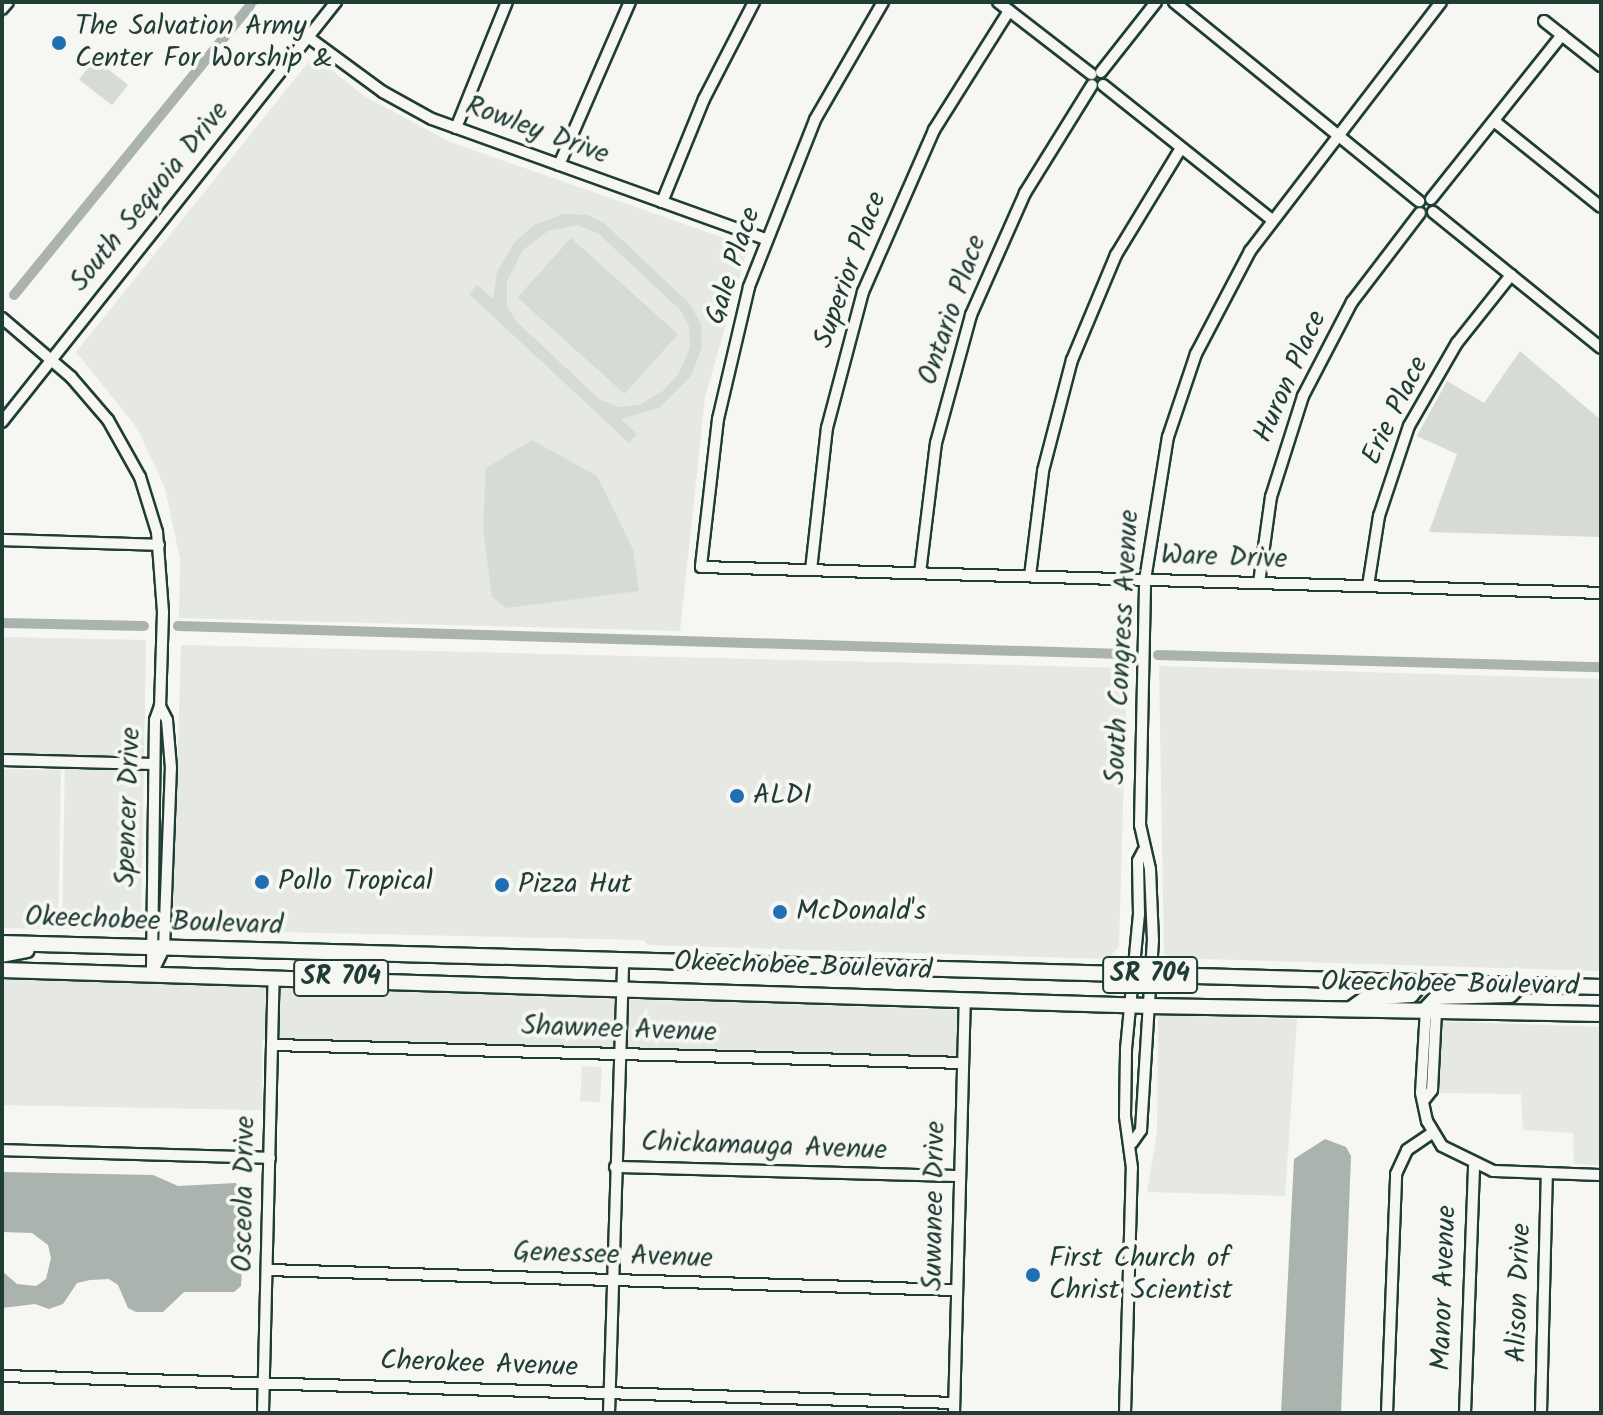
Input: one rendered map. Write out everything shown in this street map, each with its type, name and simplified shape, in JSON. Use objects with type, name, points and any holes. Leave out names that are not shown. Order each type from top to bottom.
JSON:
[{"type":"main road","name":"Okeechobee Boulevard","points":[[2,943],[1601,987]]},
{"type":"main road","points":[[2,955],[51,945]]},
{"type":"main road","name":"Okeechobee Boulevard","points":[[2,970],[621,986],[1149,1006],[1601,1014]]},
{"type":"main road","points":[[1351,1009],[1366,998],[1411,995],[1422,982]]},
{"type":"main road","points":[[1431,1010],[1437,997],[1510,995],[1520,985]]},
{"type":"street","points":[[2,9],[8,2]]},
{"type":"street","name":"South Sequoia Drive","points":[[2,422],[336,2]]},
{"type":"street","points":[[456,128],[507,2]]},
{"type":"street","points":[[559,165],[630,2]]},
{"type":"street","points":[[662,202],[704,99],[754,2]]},
{"type":"street","name":"Gale Place","points":[[701,567],[718,419],[766,239],[815,120],[883,2]]},
{"type":"street","points":[[998,2],[1271,219]]},
{"type":"street","name":"Ontario Place","points":[[920,573],[936,443],[971,315],[1025,193],[1097,79],[1156,2]]},
{"type":"street","points":[[1174,2],[1425,200],[1433,212],[1601,348]]},
{"type":"street","name":"South Congress Avenue","points":[[1132,1143],[1141,1130],[1153,975],[1150,869],[1143,851],[1145,580],[1156,490],[1179,400],[1212,319],[1271,219],[1441,2]]},
{"type":"street","name":"Superior Place","points":[[811,570],[827,428],[863,292],[934,130],[1009,11]]},
{"type":"street","points":[[1544,21],[1601,66]]},
{"type":"street","points":[[1433,212],[1420,213],[1425,200],[1494,121],[1562,35]]},
{"type":"street","name":"Rowley Drive","points":[[308,37],[383,92],[456,128],[766,239]]},
{"type":"street","points":[[1494,121],[1601,207]]},
{"type":"street","points":[[1030,576],[1043,471],[1072,360],[1116,255],[1181,148]]},
{"type":"street","name":"Huron Place","points":[[1259,583],[1271,497],[1303,396],[1352,302],[1420,213]]},
{"type":"street","name":"Erie Place","points":[[1368,586],[1379,516],[1409,426],[1446,359],[1511,275]]},
{"type":"street","name":"Spencer Drive","points":[[2,318],[91,397],[119,435],[140,477],[159,545],[160,706],[153,764],[148,948],[152,973]]},
{"type":"street","points":[[2,540],[159,545]]},
{"type":"street","name":"Ware Drive","points":[[701,567],[1601,593]]},
{"type":"street","name":"Spencer Drive","points":[[152,973],[164,948],[169,842],[171,768],[167,720],[160,706]]},
{"type":"street","points":[[2,760],[153,764]]},
{"type":"street","points":[[152,821],[169,842]]},
{"type":"street","name":"South Congress Avenue","points":[[1132,1143],[1125,1116],[1128,1005],[1138,861],[1143,851]]},
{"type":"street","points":[[609,1413],[623,959]]},
{"type":"street","name":"Osceola Drive","points":[[263,1413],[274,977]]},
{"type":"street","name":"Suwanee Drive","points":[[954,1408],[965,999]]},
{"type":"street","points":[[1431,1010],[1421,1093],[1432,1133],[1442,1146],[1474,1165],[1547,1174],[1601,1175]]},
{"type":"street","name":"Shawnee Avenue","points":[[273,1045],[963,1063]]},
{"type":"street","points":[[1387,1413],[1396,1174],[1407,1150],[1432,1133]]},
{"type":"street","points":[[1125,1413],[1132,1143]]},
{"type":"street","points":[[2,1150],[270,1158]]},
{"type":"street","name":"Manor Avenue","points":[[1465,1413],[1474,1165]]},
{"type":"street","name":"Chickamauga Avenue","points":[[615,1167],[960,1176]]},
{"type":"street","name":"Alison Drive","points":[[1541,1413],[1547,1174]]},
{"type":"street","name":"Genessee Avenue","points":[[267,1270],[957,1290]]},
{"type":"street","name":"Cherokee Avenue","points":[[2,1376],[609,1393],[954,1408]]},
{"type":"shaded area","points":[[95,59],[128,85],[112,105],[79,79]]},
{"type":"shaded area","points":[[310,60],[319,60],[364,96],[450,142],[744,245],[746,254],[705,397],[680,631],[179,618],[180,559],[165,488],[137,428],[76,352]]},
{"type":"shaded area","points":[[563,214],[587,215],[604,223],[688,302],[701,323],[702,347],[691,376],[659,408],[621,419],[637,434],[629,443],[469,294],[477,285],[493,299],[497,272],[514,243],[534,225]],"holes":[[[578,225],[599,234],[680,310],[689,326],[690,348],[679,373],[663,391],[639,405],[618,407],[599,399],[516,321],[507,306],[507,281],[523,250],[548,231]]]},
{"type":"shaded area","points":[[571,238],[678,334],[624,394],[517,297]]},
{"type":"shaded area","points":[[1520,351],[1601,420],[1601,537],[1429,532],[1457,454],[1417,436],[1447,381],[1484,403]]},
{"type":"shaded area","points":[[532,440],[597,476],[633,549],[639,591],[506,608],[492,597],[483,528],[486,468]]},
{"type":"shaded area","points":[[2,637],[146,640],[141,932],[62,929],[65,757],[2,755]]},
{"type":"shaded area","points":[[181,645],[1127,668],[1119,946],[1108,959],[648,945],[643,940],[183,930],[173,919]]},
{"type":"shaded area","points":[[1159,666],[1601,679],[1601,971],[1172,958],[1164,954]]},
{"type":"shaded area","points":[[2,769],[61,770],[58,929],[2,928]]},
{"type":"shaded area","points":[[2,979],[959,1010],[959,1059],[262,1040],[262,1110],[2,1105]]},
{"type":"shaded area","points":[[1158,1015],[1297,1019],[1285,1196],[1147,1192],[1157,1132]]},
{"type":"shaded area","points":[[1438,1021],[1601,1027],[1601,1165],[1574,1164],[1573,1133],[1523,1130],[1521,1094],[1436,1093]]},
{"type":"shaded area","points":[[582,1066],[602,1067],[600,1102],[580,1101]]},
{"type":"shaded area","points":[[1325,1139],[1346,1147],[1351,1156],[1341,1413],[1281,1413],[1294,1159]]},
{"type":"shaded area","points":[[2,1172],[153,1175],[178,1186],[236,1183],[246,1203],[241,1286],[234,1292],[184,1292],[163,1312],[136,1312],[128,1308],[118,1285],[109,1279],[90,1280],[77,1283],[63,1304],[49,1309],[35,1304],[2,1308],[2,1271],[17,1284],[36,1286],[46,1279],[51,1258],[48,1245],[32,1233],[2,1232]]},
{"type":"waterway","points":[[14,295],[253,2]]},
{"type":"waterway","points":[[2,623],[144,626]]},
{"type":"waterway","points":[[178,626],[1123,654]]},
{"type":"waterway","points":[[1158,655],[1601,667]]},
{"type":"place","name":"The Salvation Army Center For Worship &","points":[[59,43]]},
{"type":"place","name":"ALDI","points":[[737,796]]},
{"type":"place","name":"Pollo Tropical","points":[[262,882]]},
{"type":"place","name":"Pizza Hut","points":[[502,885]]},
{"type":"place","name":"McDonald's","points":[[780,912]]},
{"type":"place","name":"First Church of Christ Scientist","points":[[1033,1275]]}]
